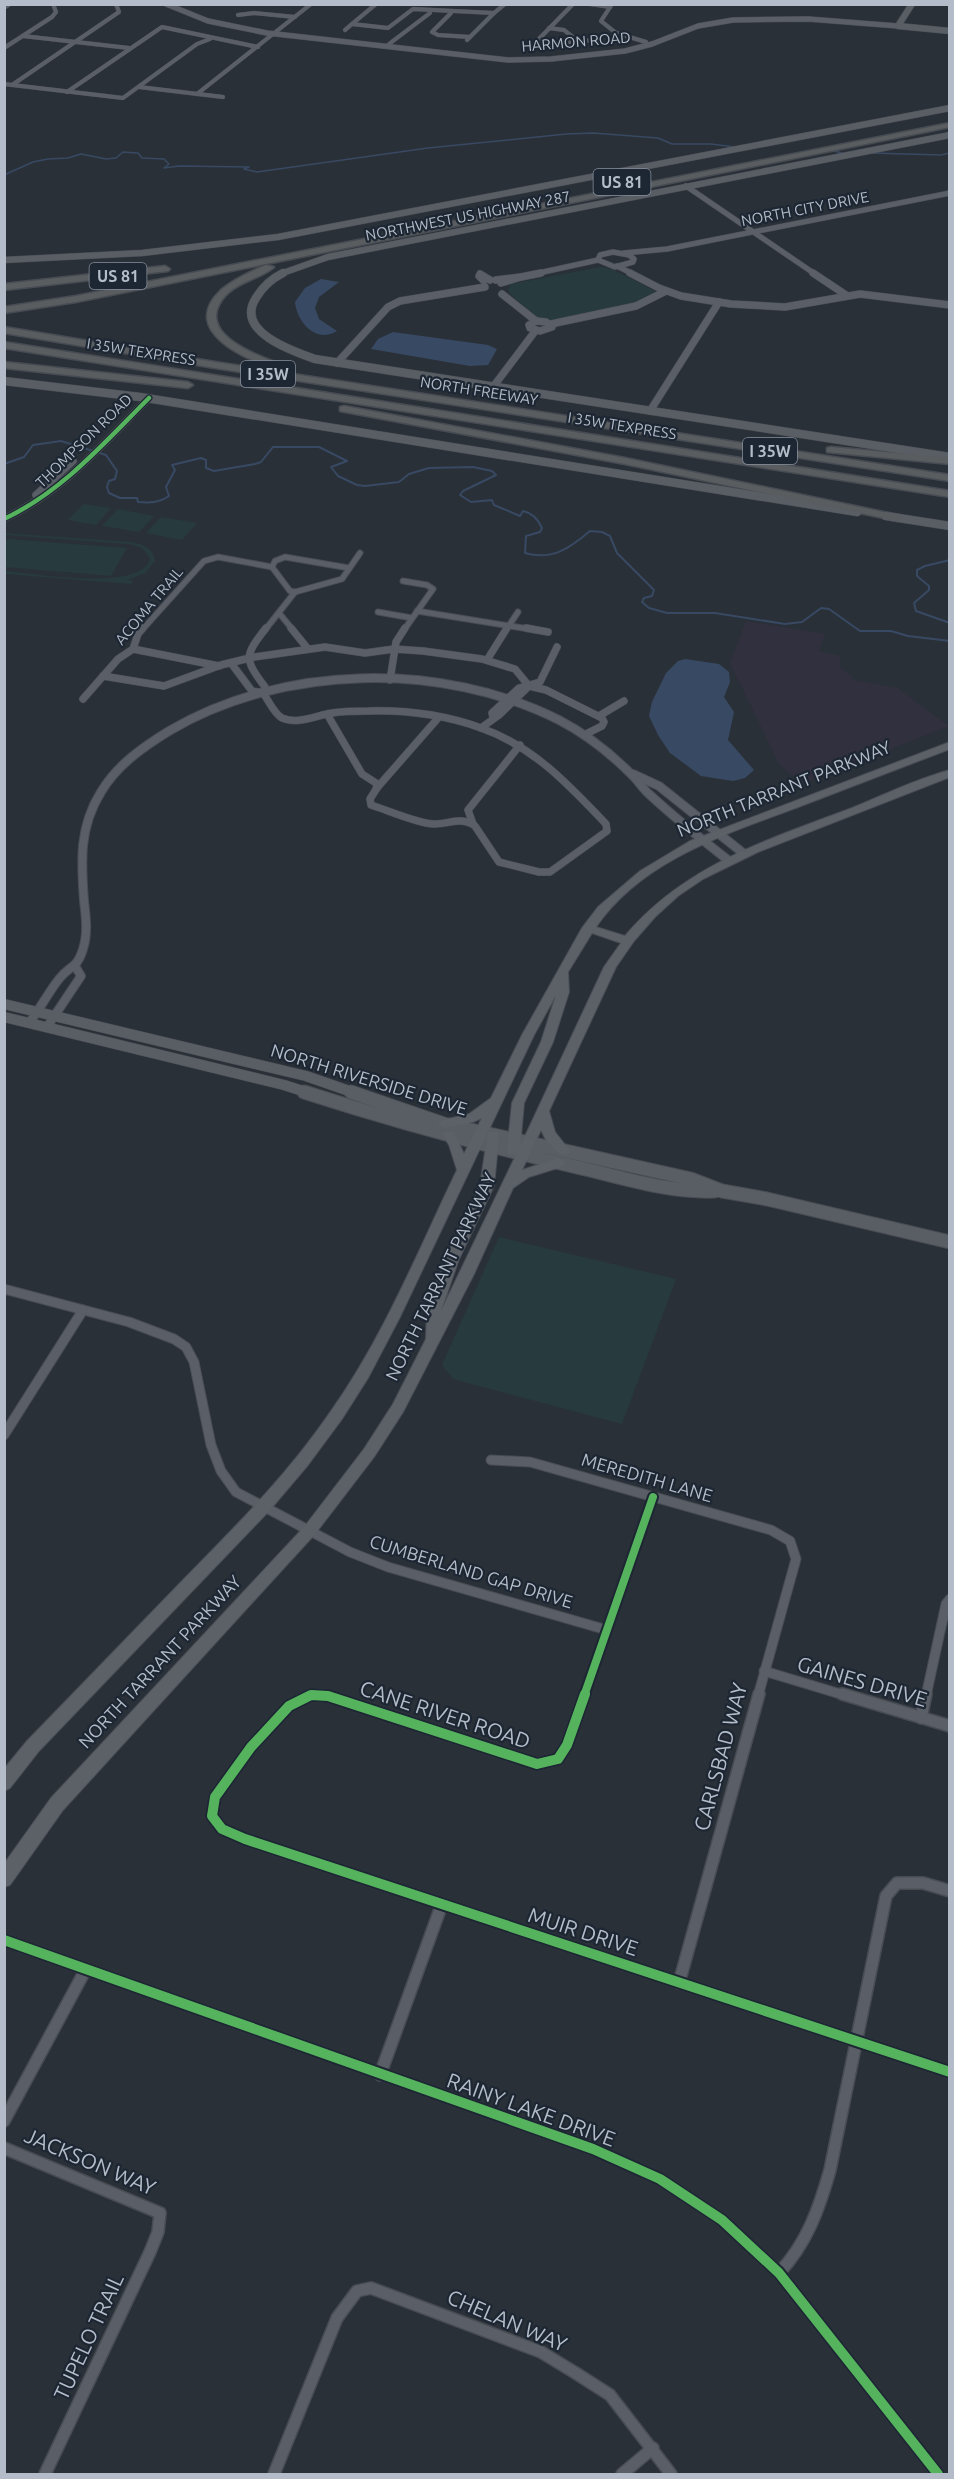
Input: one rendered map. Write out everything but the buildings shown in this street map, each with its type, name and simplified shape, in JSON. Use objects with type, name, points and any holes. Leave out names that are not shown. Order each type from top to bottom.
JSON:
[{"type":"highway","name":"US 81","points":[[231,258],[950,116]]},
{"type":"highway","name":"US 81","points":[[4,318],[29,310],[251,262],[857,143],[950,127]]},
{"type":"highway","points":[[388,236],[252,273],[231,285],[216,300],[211,315],[213,328],[225,342],[237,350],[269,364],[338,380],[521,410],[531,414]]},
{"type":"highway","points":[[209,262],[231,258]]},
{"type":"highway","points":[[4,299],[91,287],[231,258]]},
{"type":"highway","name":"US 81","points":[[4,287],[176,268]]},
{"type":"highway","points":[[4,310],[29,310]]},
{"type":"highway","name":"NORTH FREEWAY","points":[[4,330],[215,366],[950,478]]},
{"type":"highway","name":"I 35W TEXPRESS","points":[[4,343],[950,488]]},
{"type":"highway","name":"I 35W TEXPRESS","points":[[4,343],[950,494]]},
{"type":"highway","name":"I 35W","points":[[4,356],[201,384],[950,503]]},
{"type":"highway","points":[[4,365],[189,385],[201,384]]},
{"type":"highway","points":[[338,406],[347,410],[635,463],[898,518]]},
{"type":"highway","points":[[591,424],[608,423],[772,445],[950,459]]},
{"type":"main road","points":[[900,23],[912,4]]},
{"type":"main road","points":[[907,12],[915,19],[933,24]]},
{"type":"main road","name":"HARMON ROAD","points":[[900,23],[950,26]]},
{"type":"main road","name":"HARMON ROAD","points":[[900,23],[950,31]]},
{"type":"main road","name":"NORTHWEST US HIGHWAY 287","points":[[4,260],[142,253],[279,237],[950,108]]},
{"type":"main road","name":"NORTHWEST US HIGHWAY 287","points":[[328,362],[285,349],[269,340],[257,328],[251,315],[253,302],[262,287],[295,268],[328,257],[950,135]]},
{"type":"main road","name":"NORTH FREEWAY","points":[[328,362],[950,459]]},
{"type":"main road","points":[[4,381],[145,397],[950,526]]},
{"type":"main road","name":"NORTH TARRANT PARKWAY","points":[[4,1783],[33,1746],[264,1507],[317,1442],[363,1374],[393,1317],[463,1170],[486,1139],[498,1098],[528,1035],[588,928],[623,890],[644,873],[703,840],[950,745]]},
{"type":"main road","name":"NORTH TARRANT PARKWAY","points":[[4,1880],[57,1804],[310,1530],[369,1453],[398,1408],[431,1345],[507,1187],[519,1146],[543,1109],[610,968],[627,941],[659,905],[728,860],[950,774]]},
{"type":"main road","points":[[588,928],[627,941]]},
{"type":"main road","points":[[519,1146],[518,1103],[547,1042],[563,992],[563,971]]},
{"type":"main road","name":"NORTH RIVERSIDE DRIVE","points":[[4,1004],[306,1076],[446,1129]]},
{"type":"main road","name":"NORTH RIVERSIDE DRIVE","points":[[4,1017],[292,1087],[401,1123],[446,1129],[519,1146],[686,1192],[722,1191],[767,1199],[950,1242]]},
{"type":"main road","points":[[463,1170],[455,1145],[446,1129],[472,1118],[498,1098]]},
{"type":"main road","points":[[507,1187],[524,1174],[561,1157],[544,1128],[543,1109]]},
{"type":"main road","points":[[431,1345],[434,1308],[452,1259],[486,1186],[486,1139]]},
{"type":"street","points":[[4,8],[10,4]]},
{"type":"street","points":[[4,48],[52,17],[56,12],[53,4]]},
{"type":"street","points":[[12,85],[119,12],[116,4]]},
{"type":"street","points":[[166,4],[208,21],[275,33]]},
{"type":"street","points":[[175,4],[223,21],[275,33]]},
{"type":"street","points":[[197,94],[311,4]]},
{"type":"street","points":[[345,30],[376,4]]},
{"type":"street","points":[[465,42],[505,4]]},
{"type":"street","points":[[573,4],[536,42],[540,45],[594,40]]},
{"type":"street","points":[[600,4],[609,6]]},
{"type":"street","points":[[590,5],[609,6]]},
{"type":"street","points":[[609,6],[601,21],[607,27],[645,42]]},
{"type":"street","points":[[352,24],[388,28],[412,8],[430,13],[464,11],[494,13]]},
{"type":"street","points":[[237,15],[254,13],[295,17]]},
{"type":"street","points":[[396,45],[430,13]]},
{"type":"street","points":[[451,13],[432,32],[438,35],[470,37]]},
{"type":"street","name":"HARMON ROAD","points":[[275,33],[525,57],[608,51],[645,42],[692,24],[731,18],[812,16],[900,23]]},
{"type":"street","name":"HARMON ROAD","points":[[275,33],[482,58],[527,60],[625,51],[652,44],[698,26],[733,20],[808,19],[900,23]]},
{"type":"street","points":[[67,92],[162,27],[210,39],[258,47]]},
{"type":"street","points":[[549,28],[564,30],[578,41]]},
{"type":"street","points":[[389,44],[403,33],[409,32]]},
{"type":"street","points":[[23,36],[129,48]]},
{"type":"street","points":[[4,84],[123,98],[197,44],[210,39]]},
{"type":"street","points":[[139,87],[223,97]]},
{"type":"street","points":[[686,186],[846,295]]},
{"type":"street","name":"NORTH CITY DRIVE","points":[[624,253],[667,249],[949,193]]},
{"type":"street","name":"NORTH CITY DRIVE","points":[[617,266],[667,249]]},
{"type":"street","points":[[568,268],[597,260],[603,254],[624,253],[632,261],[639,276]]},
{"type":"street","points":[[597,260],[604,264]]},
{"type":"street","points":[[337,363],[388,307],[400,301],[493,285],[568,268],[604,264],[617,266],[666,291],[681,296],[719,302],[785,307],[846,295],[880,296],[950,305]]},
{"type":"street","points":[[493,285],[536,321],[551,324],[636,306],[666,291]]},
{"type":"street","points":[[650,411],[719,302]]},
{"type":"street","points":[[536,321],[529,326],[536,330],[547,330],[552,327],[551,324]]},
{"type":"street","points":[[494,387],[536,330]]},
{"type":"street","name":"THOMPSON ROAD","points":[[4,519],[32,499],[145,397]]},
{"type":"street","name":"THOMPSON ROAD","points":[[12,512],[54,491],[104,436]]},
{"type":"street","points":[[349,568],[285,557],[275,561],[272,567],[290,591],[295,592],[337,582],[349,568],[360,553]]},
{"type":"street","name":"ACOMA TRAIL","points":[[83,699],[118,658],[133,649],[138,634],[204,561],[211,557],[272,567]]},
{"type":"street","points":[[390,680],[396,642],[434,589],[427,585],[403,581]]},
{"type":"street","points":[[263,693],[265,687],[252,670],[248,658],[249,652],[295,592]]},
{"type":"street","points":[[417,611],[548,632]]},
{"type":"street","points":[[378,612],[412,618]]},
{"type":"street","points":[[486,660],[518,612]]},
{"type":"street","points":[[279,613],[308,649]]},
{"type":"street","points":[[103,676],[164,686],[248,658],[308,649],[331,647],[365,653],[394,649],[440,652],[486,660],[517,670],[529,686],[546,690],[599,716],[603,725],[584,735]]},
{"type":"street","points":[[481,728],[511,700],[519,688],[541,680],[557,647]]},
{"type":"street","points":[[133,649],[219,666]]},
{"type":"street","points":[[231,663],[252,691],[263,693],[284,719],[387,711],[439,717],[481,728],[520,745],[553,769],[608,826],[605,834],[556,869],[545,873],[499,862],[468,815],[468,810],[520,745]]},
{"type":"street","points":[[239,674],[252,670]]},
{"type":"street","points":[[29,1023],[63,974],[75,966],[86,934],[80,856],[81,838],[85,823],[106,784],[134,755],[160,735],[216,708],[263,693],[329,682],[390,680],[447,685],[511,700],[546,714],[584,735],[630,773],[648,793],[728,860]]},
{"type":"street","points":[[599,716],[624,701]]},
{"type":"street","points":[[327,714],[362,774],[376,783],[370,801],[376,808],[433,824],[462,820],[475,826]]},
{"type":"street","points":[[375,790],[439,717]]},
{"type":"street","points":[[630,773],[659,786],[743,853]]},
{"type":"street","points":[[47,1027],[56,1017],[81,976],[75,966]]},
{"type":"street","name":"CUMBERLAND GAP DRIVE","points":[[4,1288],[165,1334],[187,1348],[193,1361],[201,1406],[219,1469],[236,1491],[264,1507],[350,1552],[388,1567],[607,1630]]},
{"type":"street","points":[[4,1434],[83,1310]]},
{"type":"street","name":"MEREDITH LANE","points":[[491,1460],[530,1462],[771,1530],[789,1541]]},
{"type":"street","name":"CANE RIVER ROAD","points":[[212,1816],[215,1797],[251,1747],[289,1706],[311,1695],[328,1696],[537,1764],[558,1759],[567,1745],[653,1497]]},
{"type":"street","name":"CARLSBAD WAY","points":[[679,1983],[795,1559],[789,1541]]},
{"type":"street","points":[[921,1718],[946,1604],[950,1599]]},
{"type":"street","name":"GAINES DRIVE","points":[[764,1671],[950,1726]]},
{"type":"street","name":"MUIR DRIVE","points":[[212,1816],[222,1829],[244,1839],[950,2072]]},
{"type":"street","points":[[779,2273],[798,2254],[818,2212],[830,2170],[886,1896],[897,1883],[922,1883],[950,1891]]},
{"type":"street","points":[[380,2075],[442,1904]]},
{"type":"street","name":"RAINY LAKE DRIVE","points":[[4,1940],[593,2149],[660,2179],[722,2220],[779,2273],[938,2475]]},
{"type":"street","points":[[4,2121],[86,1969]]},
{"type":"street","name":"JACKSON WAY","points":[[4,2148],[160,2213]]},
{"type":"street","name":"TUPELO TRAIL","points":[[45,2475],[150,2252],[158,2232],[160,2213]]},
{"type":"street","name":"CHELAN WAY","points":[[274,2475],[337,2318],[357,2291],[371,2288],[541,2352],[610,2395],[671,2475]]},
{"type":"street","points":[[622,2475],[652,2448]]},
{"type":"shaded area","points":[[746,621],[825,634],[819,651],[840,656],[840,668],[852,676],[853,680],[897,688],[949,726],[802,784],[779,764],[730,663]]},
{"type":"green space","points":[[600,267],[612,269],[655,291],[642,300],[621,307],[554,321],[537,318],[510,294],[508,289],[511,284]]},
{"type":"green space","points":[[84,504],[111,508],[96,525],[68,520]]},
{"type":"green space","points":[[118,509],[154,516],[139,532],[102,526]]},
{"type":"green space","points":[[161,517],[197,523],[182,540],[146,533]]},
{"type":"green space","points":[[4,533],[131,542],[143,545],[150,550],[155,561],[145,573],[127,580],[133,581],[131,584],[5,574],[5,571],[61,577],[108,578],[128,575],[143,569],[150,558],[142,548],[129,544],[5,535]]},
{"type":"green space","points":[[6,539],[127,548],[111,576],[5,567]]},
{"type":"green space","points":[[499,1237],[676,1279],[622,1424],[453,1379],[442,1365]]},
{"type":"water","points":[[321,279],[339,282],[319,297],[315,308],[319,319],[337,331],[322,335],[309,329],[299,317],[295,302],[305,288]]},
{"type":"water","points":[[393,332],[488,345],[497,349],[488,365],[470,366],[371,349],[378,339]]},
{"type":"water","points":[[685,659],[719,664],[729,672],[730,682],[724,697],[734,712],[728,740],[754,770],[745,778],[733,781],[701,776],[670,753],[658,735],[649,716],[652,702],[666,673],[678,661]]},
{"type":"waterway","points":[[4,175],[33,162],[48,159],[68,158],[81,154],[106,159],[116,158],[123,152],[138,153],[142,158],[164,159],[169,164],[164,168],[179,166],[249,167],[244,169],[257,172],[428,148],[566,134],[593,133],[658,138],[672,144],[711,144],[735,147]]},
{"type":"waterway","points":[[834,151],[846,154]]},
{"type":"waterway","points":[[871,153],[941,155],[950,153]]},
{"type":"waterway","points":[[4,464],[24,457],[33,445],[61,441],[106,455],[117,471],[115,479],[109,481],[107,487],[109,493],[120,498],[137,498],[138,502],[158,501],[169,496],[166,487],[175,470],[172,465],[201,458],[206,460],[206,468],[214,471],[255,464],[261,462],[273,447],[319,447],[347,461],[331,467],[338,476],[357,485],[365,486],[399,482],[409,474],[429,468],[473,467],[492,471],[496,475],[463,491],[460,495],[471,502],[492,500],[494,505],[520,516],[523,511],[530,513],[539,522],[542,528],[540,532],[526,536],[525,553],[552,554],[568,548],[590,531],[602,532],[610,536],[617,553],[654,590],[652,596],[644,598],[642,602],[649,608],[667,613],[715,613],[785,624],[802,622],[821,608],[829,609],[860,631],[891,631],[908,636],[950,641]]},
{"type":"waterway","points":[[950,560],[917,570],[917,576],[929,586],[929,590],[914,603],[916,611],[950,623]]},
{"type":"cycle path","points":[[4,519],[44,497],[63,482],[149,398]]},
{"type":"cycle path","points":[[653,1497],[567,1745],[558,1759],[537,1764],[328,1696],[311,1695],[289,1706],[251,1747],[215,1797],[212,1816],[222,1829],[245,1839],[950,2072]]},
{"type":"cycle path","points":[[4,1940],[593,2149],[660,2179],[722,2220],[779,2273],[938,2474]]}]
